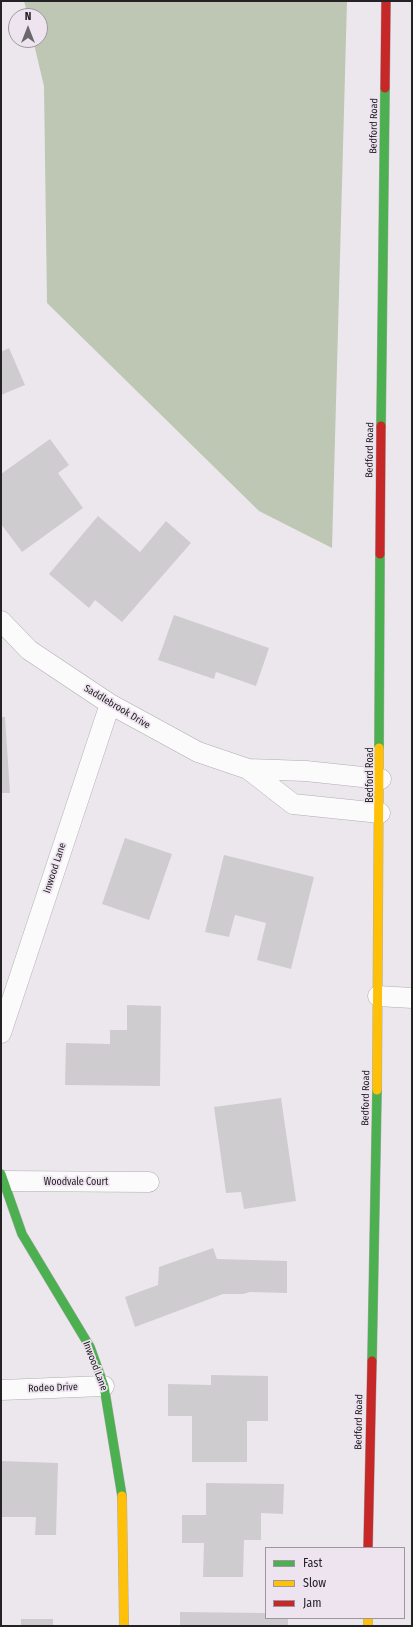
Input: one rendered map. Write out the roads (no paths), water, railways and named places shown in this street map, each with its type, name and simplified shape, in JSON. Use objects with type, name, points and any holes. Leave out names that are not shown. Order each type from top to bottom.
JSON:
[{"type":"street","name":"Bedford Road","points":[[368,1547],[370,1412],[376,1215],[381,779],[380,498],[386,1]]},
{"type":"street","name":"Saddlebrook Drive","points":[[1,621],[29,650],[110,704],[198,752],[248,769],[306,771],[381,779]]},
{"type":"street","name":"Inwood Lane","points":[[1,1033],[110,704]]},
{"type":"street","name":"Saddlebrook Drive","points":[[248,769],[293,804],[380,813]]},
{"type":"street","points":[[378,996],[412,998]]},
{"type":"street","name":"Inwood Lane","points":[[2,1177],[22,1234],[90,1348],[104,1386],[122,1498],[124,1626]]},
{"type":"street","name":"Woodvale Court","points":[[2,1177],[149,1182]]},
{"type":"street","name":"Rodeo Drive","points":[[1,1390],[104,1386]]}]
